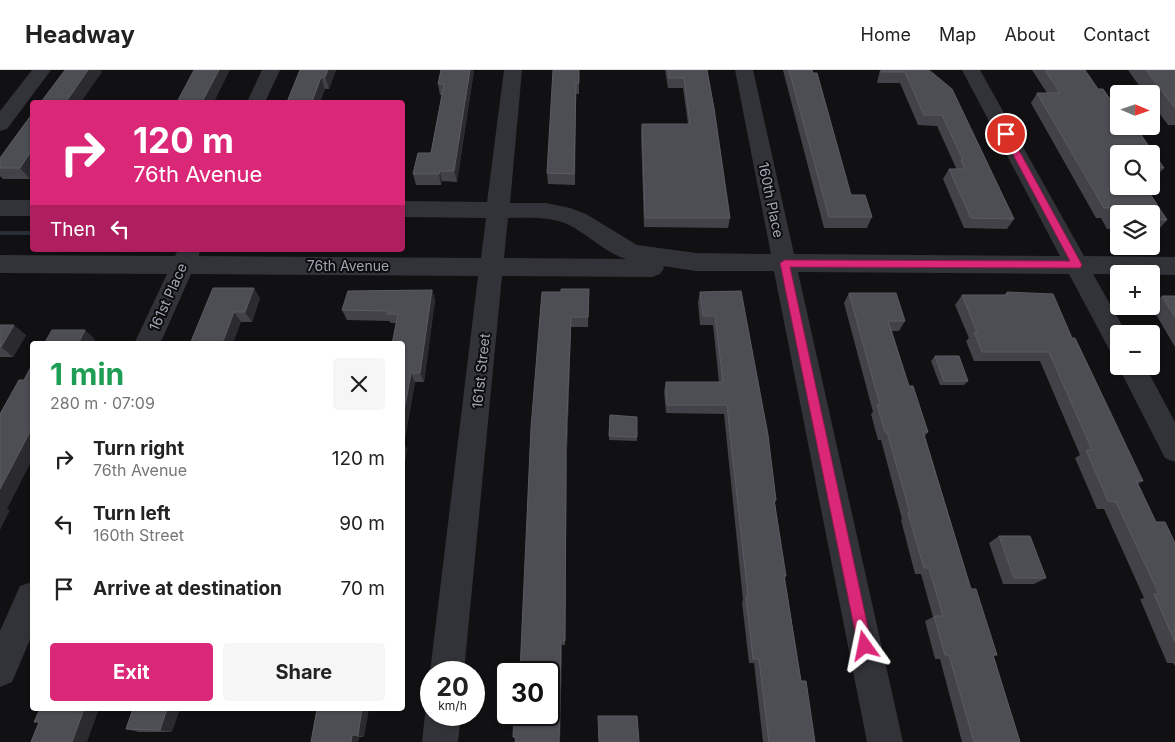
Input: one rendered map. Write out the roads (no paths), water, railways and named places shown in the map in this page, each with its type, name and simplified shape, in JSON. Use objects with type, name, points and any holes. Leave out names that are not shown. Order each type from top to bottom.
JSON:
[{"type":"street","points":[[0,125],[42,70]]},
{"type":"street","points":[[257,100],[271,70]]},
{"type":"street","name":"161st Street","points":[[448,661],[513,70]]},
{"type":"street","name":"160th Place","points":[[744,70],[885,742]]},
{"type":"street","points":[[971,70],[1110,327]]},
{"type":"street","points":[[0,208],[30,208]]},
{"type":"street","name":"76th Avenue","points":[[405,209],[546,211],[578,220],[624,250],[637,254],[696,262],[1175,266]]},
{"type":"street","name":"76th Avenue","points":[[0,264],[186,258],[654,268],[696,262]]},
{"type":"street","name":"161st Place","points":[[148,341],[186,258]]},
{"type":"street","points":[[1136,375],[1175,450]]},
{"type":"street","points":[[0,670],[30,602]]},
{"type":"street","points":[[440,742],[442,726]]},
{"type":"waterway","points":[[0,233],[30,233]]}]
